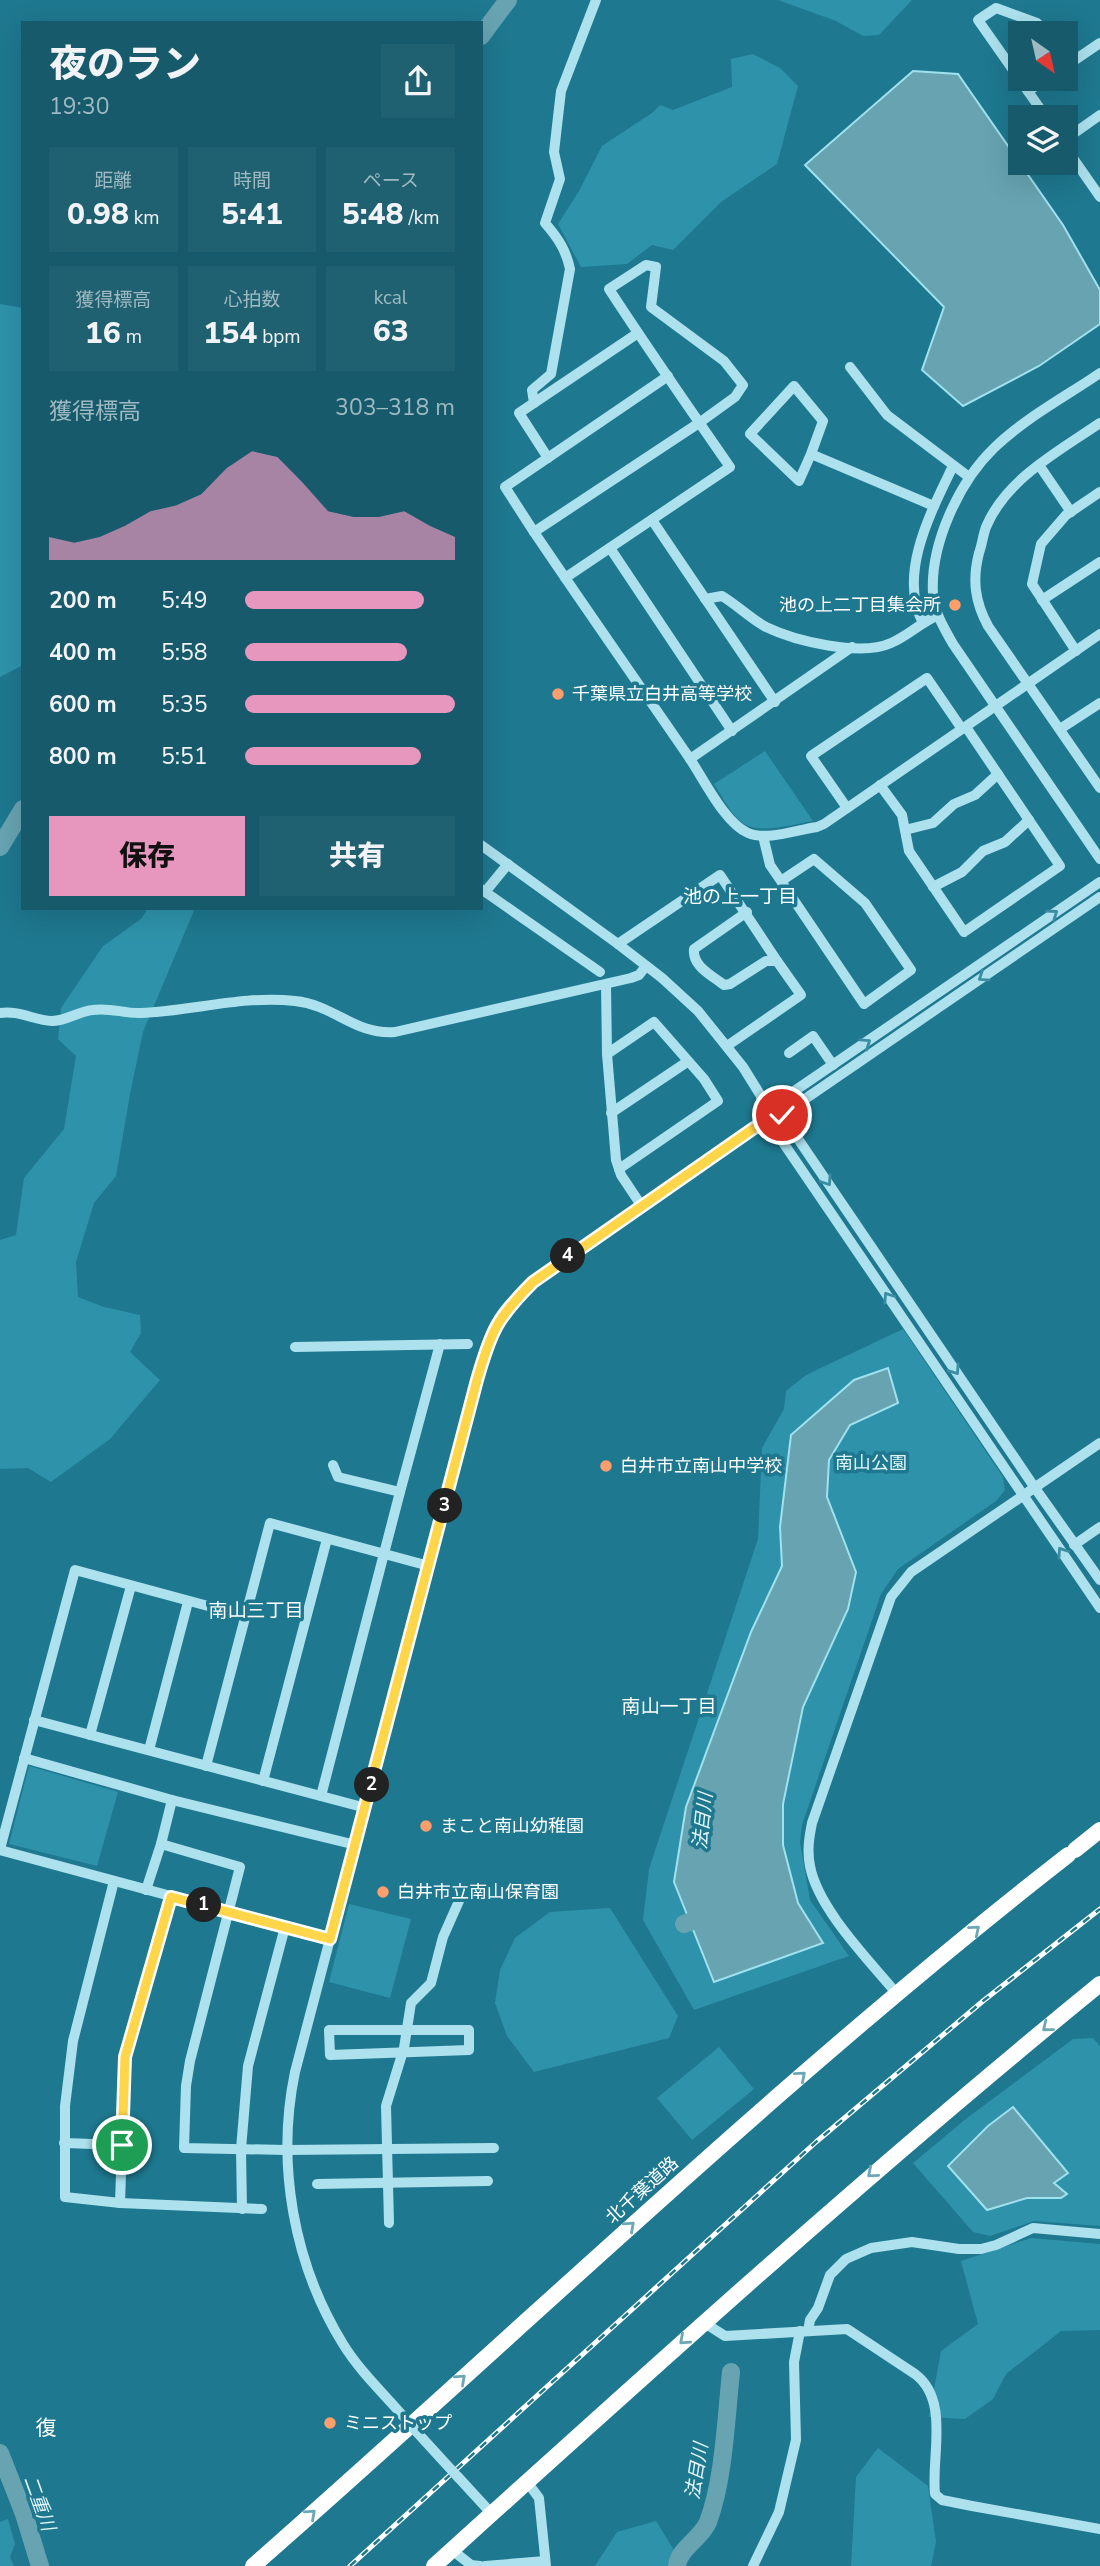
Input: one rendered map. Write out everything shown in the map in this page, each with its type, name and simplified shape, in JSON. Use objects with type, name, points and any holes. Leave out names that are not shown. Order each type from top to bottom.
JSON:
[{"type":"highway","name":"北千葉道路","points":[[257,2563],[412,2427],[701,2162],[897,1994],[1100,1830]]},
{"type":"highway","points":[[433,2566],[452,2550],[489,2510],[527,2482],[883,2164],[1100,1984]]},
{"type":"street","points":[[534,403],[532,390],[551,374],[570,269],[567,255],[558,238],[545,223],[560,178],[554,152],[561,91],[596,0]]},
{"type":"street","points":[[1008,63],[978,20],[996,8],[1032,21]]},
{"type":"street","points":[[1078,58],[1100,43]]},
{"type":"street","points":[[1028,91],[1038,105]]},
{"type":"street","points":[[1078,131],[1100,116]]},
{"type":"street","points":[[1078,165],[1099,194]]},
{"type":"street","points":[[534,532],[699,423],[735,397],[743,385],[724,361],[651,307],[656,267],[646,265],[610,289],[638,333],[699,423],[730,467],[565,578]]},
{"type":"street","points":[[548,458],[519,413],[638,333]]},
{"type":"street","points":[[850,367],[887,415],[969,477]]},
{"type":"street","points":[[668,376],[505,487],[733,822],[748,833],[763,836],[817,827],[1100,634]]},
{"type":"street","points":[[1098,378],[1014,432],[994,448],[969,477],[945,524],[937,552],[933,594],[937,616],[953,644],[1100,859]]},
{"type":"street","points":[[794,386],[822,421],[811,454],[799,481],[750,434],[794,386]]},
{"type":"street","points":[[1100,423],[1039,465],[1019,482],[999,506],[986,527],[976,566],[975,588],[979,610],[988,626],[1060,729],[1096,772],[1100,788]]},
{"type":"street","points":[[811,454],[934,506]]},
{"type":"street","points":[[1039,465],[1071,512]]},
{"type":"street","points":[[923,623],[918,614],[914,587],[916,562],[934,506],[953,466]]},
{"type":"street","points":[[1076,651],[1032,584],[1041,544],[1071,512],[1100,492]]},
{"type":"street","points":[[652,520],[775,702]]},
{"type":"street","points":[[610,548],[732,731]]},
{"type":"street","points":[[1042,600],[1100,562]]},
{"type":"street","points":[[705,598],[722,596],[763,625],[790,637],[815,644],[852,647],[879,647],[891,643],[937,616]]},
{"type":"street","points":[[690,759],[852,647]]},
{"type":"street","points":[[847,808],[811,755],[927,678],[998,774],[1060,866],[964,932],[909,851],[902,815],[880,785]]},
{"type":"street","points":[[1060,729],[1100,703]]},
{"type":"street","points":[[905,830],[933,823],[954,804],[975,795],[998,774]]},
{"type":"street","points":[[933,887],[962,872],[983,851],[1005,842],[1029,820]]},
{"type":"street","points":[[763,836],[770,865],[864,1004],[911,970],[865,903],[814,859],[781,881]]},
{"type":"street","points":[[483,846],[618,944],[698,1011],[727,1046],[761,1096],[775,1105],[1100,1580]]},
{"type":"street","points":[[508,864],[483,891],[600,972]]},
{"type":"street","points":[[618,944],[720,875],[801,995],[727,1046]]},
{"type":"street","points":[[754,1128],[763,1113],[1100,882]]},
{"type":"street","points":[[489,2510],[366,2376],[327,2315],[298,2235],[286,2150],[288,2106],[295,2071],[487,1344],[496,1323],[508,1306],[533,1282],[754,1128],[770,1123],[782,1115],[1100,897]]},
{"type":"street","points":[[747,912],[694,949],[695,963],[724,985],[730,984],[766,961],[777,961]]},
{"type":"street","points":[[0,1013],[9,1011],[54,1021],[90,1010],[141,1013],[289,1000],[331,1010],[366,1030],[395,1032],[606,985],[639,975],[646,966]]},
{"type":"street","points":[[606,985],[611,1113],[619,1169],[641,1205]]},
{"type":"street","points":[[607,1054],[654,1022],[704,1079],[718,1101],[619,1169]]},
{"type":"street","points":[[789,1053],[813,1036],[833,1065]]},
{"type":"street","points":[[611,1113],[688,1062]]},
{"type":"street","points":[[761,1096],[763,1113],[1100,1608]]},
{"type":"street","points":[[321,1796],[440,1344]]},
{"type":"street","points":[[295,1347],[468,1344]]},
{"type":"street","points":[[897,1994],[830,1912],[819,1893],[808,1850],[812,1823],[891,1597],[911,1572],[1100,1444]]},
{"type":"street","points":[[332,1465],[338,1477],[400,1492]]},
{"type":"street","points":[[206,1766],[270,1523],[429,1566]]},
{"type":"street","points":[[1074,1545],[1100,1527]]},
{"type":"street","points":[[264,1781],[327,1539]]},
{"type":"street","points":[[246,1616],[75,1570],[0,1850],[330,1939]]},
{"type":"street","points":[[90,1735],[131,1586]]},
{"type":"street","points":[[149,1750],[188,1602]]},
{"type":"street","points":[[34,1720],[366,1808]]},
{"type":"street","points":[[24,1758],[172,1800],[356,1845]]},
{"type":"street","points":[[146,1890],[172,1800]]},
{"type":"street","points":[[161,1844],[240,1867],[190,2061],[186,2086],[184,2148],[494,2148]]},
{"type":"street","points":[[114,1881],[73,2041],[65,2106],[65,2197],[120,2203],[262,2209]]},
{"type":"street","points":[[120,2203],[125,2057],[171,1897]]},
{"type":"street","points":[[389,2223],[386,2106],[403,2054],[411,2003],[431,1983],[443,1937],[459,1901]]},
{"type":"street","points":[[242,2208],[241,2149],[248,2066],[285,1927]]},
{"type":"street","points":[[329,2030],[469,2030],[469,2050],[403,2054],[330,2055],[329,2030]]},
{"type":"street","points":[[64,2143],[122,2145]]},
{"type":"street","points":[[317,2185],[488,2181]]},
{"type":"street","points":[[753,2566],[779,2512],[796,2440],[794,2362],[804,2331],[818,2308],[830,2275],[846,2259],[871,2248],[912,2242],[960,2249],[981,2249],[1034,2228],[1100,2234]]},
{"type":"street","points":[[704,2322],[726,2336],[847,2329],[926,2382],[931,2391],[938,2452],[935,2494],[942,2500],[1100,2529]]},
{"type":"street","points":[[485,2566],[546,2564],[539,2498],[536,2490],[527,2482]]},
{"type":"street","points":[[452,2550],[471,2565],[480,2566]]},
{"type":"green space","points":[[778,0],[912,0],[879,35],[863,36],[836,21]]},
{"type":"green space","points":[[753,54],[780,68],[798,86],[777,164],[721,202],[673,250],[652,245],[627,264],[581,267],[558,224],[602,146],[660,105],[673,110],[732,87],[731,59]]},
{"type":"green space","points":[[0,304],[21,308],[21,666],[0,677]]},
{"type":"green space","points":[[765,751],[813,821],[775,828],[756,828],[740,821],[729,808],[714,784]]},
{"type":"green space","points":[[147,910],[194,910],[143,1032],[116,1176],[94,1203],[76,1262],[78,1297],[104,1307],[140,1315],[141,1333],[130,1352],[160,1380],[110,1439],[51,1482],[28,1468],[0,1469],[0,1240],[16,1235],[24,1178],[64,1129],[76,1056],[58,1039],[61,1008],[103,946],[141,919]]},
{"type":"green space","name":"南山公園","points":[[903,1329],[1003,1477],[1005,1490],[996,1501],[898,1569],[881,1594],[802,1825],[800,1842],[810,1900],[849,1956],[694,2010],[643,1920],[649,1869],[758,1539],[762,1448],[784,1409],[786,1391],[806,1375]]},
{"type":"green space","points":[[29,1766],[118,1792],[97,1866],[9,1844]]},
{"type":"green space","points":[[349,1904],[411,1919],[390,1998],[329,1982]]},
{"type":"green space","points":[[610,1908],[678,2016],[669,2038],[534,2072],[507,2036],[495,2003],[500,1970],[515,1938],[550,1912]]},
{"type":"green space","points":[[1093,2038],[1100,2046],[1100,2226],[1034,2221],[990,2236],[973,2232],[913,2163],[967,2118],[1073,2039]]},
{"type":"green space","points":[[719,2047],[754,2089],[692,2140],[657,2098]]},
{"type":"green space","points":[[1031,2238],[1100,2244],[1100,2330],[1061,2331],[1006,2374],[993,2399],[965,2419],[929,2417],[941,2351],[978,2324],[961,2261]]},
{"type":"green space","points":[[878,2448],[928,2486],[936,2542],[931,2566],[851,2566],[856,2477]]},
{"type":"green space","points":[[8,2519],[15,2544],[10,2557],[14,2566],[0,2566],[0,2522]]},
{"type":"green space","points":[[656,2521],[674,2550],[671,2566],[595,2566],[617,2532]]},
{"type":"water","points":[[913,71],[958,74],[1008,146],[1008,175],[1028,175],[1063,225],[1100,290],[1100,324],[1039,366],[963,406],[922,370],[944,307],[805,165]]},
{"type":"water","points":[[888,1368],[898,1403],[850,1425],[829,1460],[827,1497],[856,1572],[848,1609],[803,1707],[783,1804],[783,1845],[798,1903],[823,1943],[714,1982],[674,1882],[686,1807],[751,1632],[782,1566],[780,1527],[791,1435],[854,1380]]},
{"type":"water","points":[[1013,2107],[1068,2173],[1054,2183],[1067,2194],[1061,2198],[1027,2198],[987,2210],[948,2166],[988,2126]]},
{"type":"waterway","name":"二重川","points":[[483,33],[508,0]]},
{"type":"waterway","name":"二重川","points":[[0,847],[21,812]]},
{"type":"waterway","name":"法目川","points":[[684,1924],[712,1914]]},
{"type":"waterway","name":"法目川","points":[[677,2566],[682,2554],[705,2528],[713,2505],[724,2448],[731,2372]]},
{"type":"waterway","name":"二重川","points":[[0,2453],[24,2514],[40,2566]]},
{"type":"railway","points":[[350,2566],[816,2142],[983,2001],[1100,1909]]},
{"type":"place","name":"池の上二丁目集会所","points":[[955,605]]},
{"type":"place","name":"千葉県立白井高等学校","points":[[558,694]]},
{"type":"place","name":"白井市立南山中学校","points":[[606,1466]]},
{"type":"place","name":"まこと南山幼稚園","points":[[426,1826]]},
{"type":"place","name":"白井市立南山保育園","points":[[383,1892]]},
{"type":"place","name":"ミニストップ","points":[[330,2423]]},
{"type":"district","name":"池の上一丁目","points":[[740,896]]},
{"type":"district","name":"南山三丁目","points":[[256,1610]]},
{"type":"district","name":"南山一丁目","points":[[669,1706]]},
{"type":"district","name":"復","points":[[46,2428]]},
{"type":"route","points":[[122,2145],[125,2057],[171,1897],[330,1939],[477,1380],[496,1323],[508,1306],[533,1282],[754,1128],[770,1123],[782,1115]]}]
